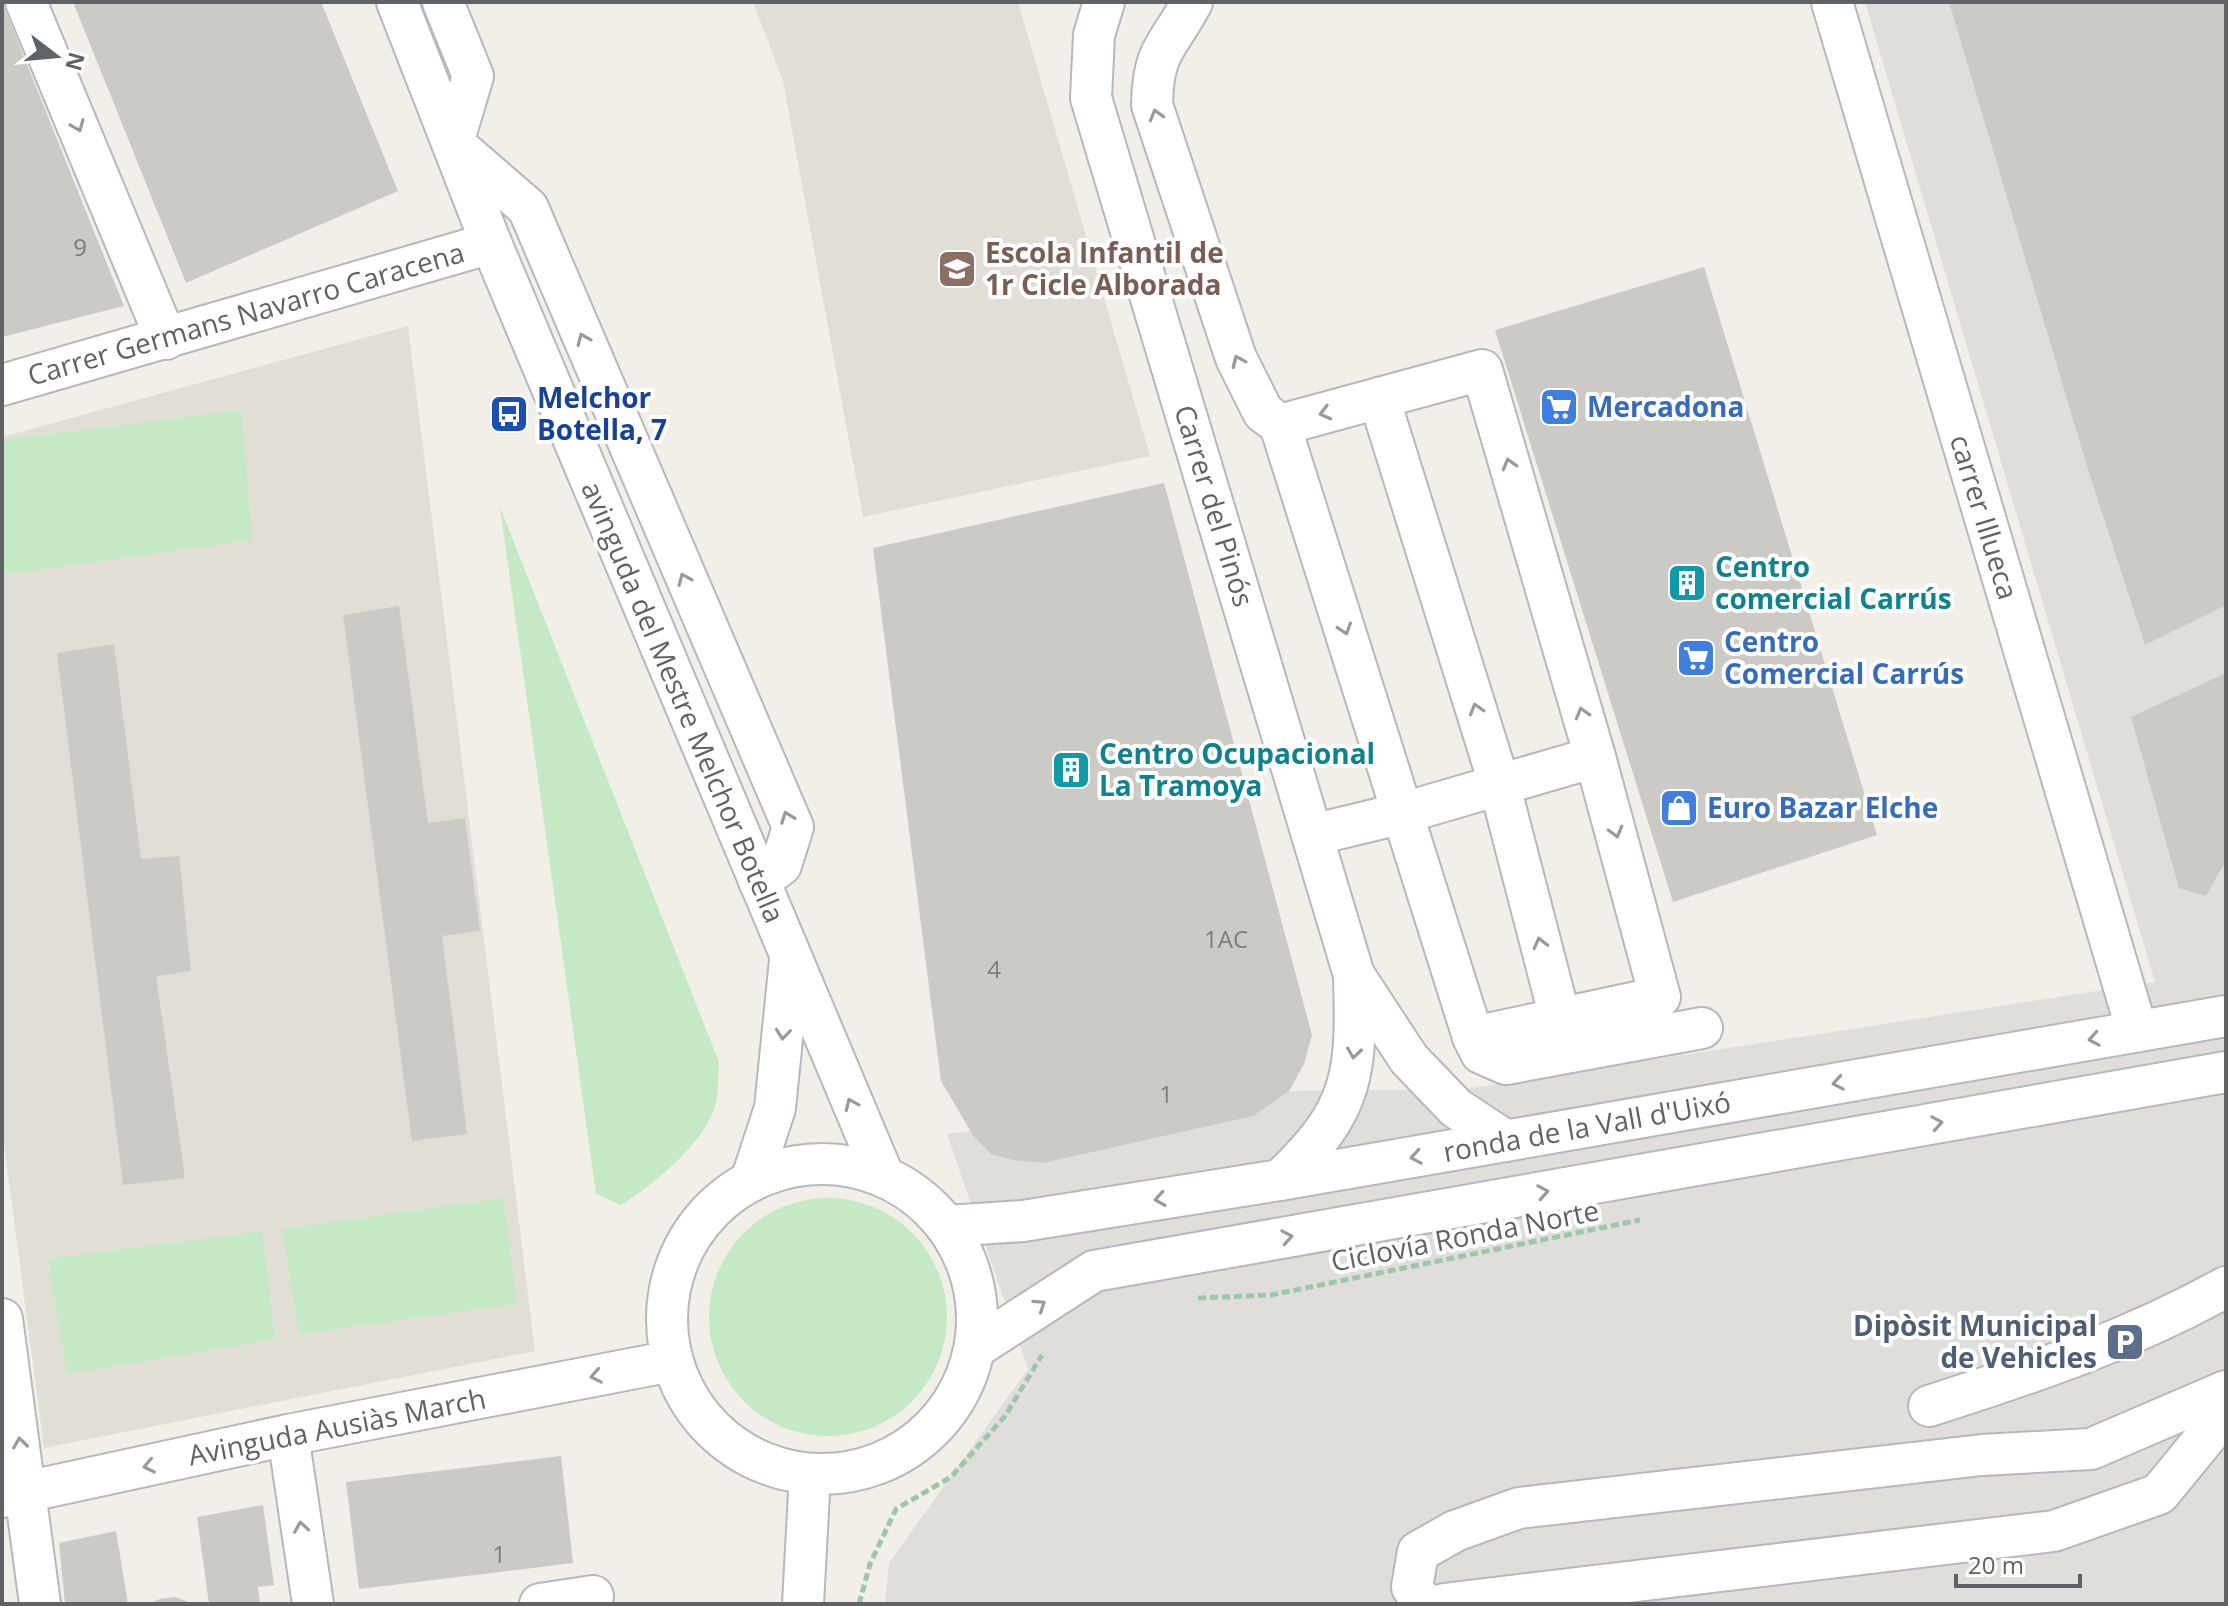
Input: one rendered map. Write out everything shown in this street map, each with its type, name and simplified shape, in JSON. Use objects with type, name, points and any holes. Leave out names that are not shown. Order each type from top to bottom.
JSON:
[{"type":"street","points":[[26,2],[166,339]]},
{"type":"street","name":"avinguda del Mestre Melchor Botella","points":[[397,2],[491,243],[883,1175]]},
{"type":"street","points":[[443,2],[473,76],[453,143],[528,208],[793,827],[781,865],[759,881]]},
{"type":"street","points":[[1192,2],[1169,35],[1153,70],[1152,105],[1236,358],[1263,412],[1280,425],[1473,1037],[1481,1053],[1506,1064],[1702,1028]]},
{"type":"street","name":"carrer Illueca","points":[[1832,2],[2137,1031]]},
{"type":"street","name":"Carrer del Pinós","points":[[1099,19],[1091,98],[1354,975],[1356,1043],[1347,1096],[1306,1156],[1280,1180]]},
{"type":"street","name":"Carrer Germans Navarro Caracena","points":[[2,385],[491,243]]},
{"type":"street","points":[[1280,425],[1482,370],[1595,757],[1660,997],[1473,1037]]},
{"type":"street","points":[[1379,398],[1499,783],[1560,1018]]},
{"type":"street","points":[[1312,835],[1403,813],[1595,757]]},
{"type":"street","name":"avinguda del Mestre Melchor Botella","points":[[751,1181],[775,1108],[791,956]]},
{"type":"street","name":"Carrer del Pinós","points":[[1354,975],[1409,1059],[1456,1108],[1506,1141]]},
{"type":"street","name":"ronda de la Vall d'Uixó","points":[[947,1226],[1023,1221],[1280,1180],[2226,1016]]},
{"type":"street","name":"ronda de la Vall d'Uixó","points":[[975,1348],[1094,1271],[2226,1072]]},
{"type":"street","points":[[839,1163],[883,1175],[918,1196],[947,1226],[967,1263],[977,1305],[975,1348],[963,1384],[950,1405],[916,1442],[884,1462],[847,1473],[810,1474],[772,1466],[739,1451],[719,1434],[687,1396],[672,1361],[667,1331],[668,1300],[674,1271],[686,1243],[703,1218],[725,1197],[751,1181],[794,1166],[839,1163]]},
{"type":"street","points":[[1929,1406],[2058,1365],[2127,1338],[2226,1287]]},
{"type":"street","points":[[2,1319],[15,1494],[40,1604]]},
{"type":"street","name":"Avinguda Ausiàs March","points":[[15,1494],[288,1435],[672,1361]]},
{"type":"street","points":[[1423,1604],[1412,1587],[1418,1552],[1455,1531],[1519,1508],[1982,1455],[2091,1449],[2226,1391]]},
{"type":"street","points":[[1444,1604],[2054,1531],[2159,1494],[2209,1433],[2226,1405]]},
{"type":"street","points":[[288,1435],[313,1604]]},
{"type":"street","points":[[803,1604],[810,1474]]},
{"type":"street","points":[[540,1604],[593,1596]]},
{"type":"path","name":"Ciclovía Ronda Norte","points":[[1182,1298],[1271,1295],[1644,1220]]},
{"type":"path","points":[[859,1604],[870,1564],[896,1509],[951,1477],[1005,1416],[1046,1349]]},
{"type":"shaded area","name":"Escola Infantil de 1r Cicle Alborada","points":[[753,2],[1018,2],[1150,456],[863,517],[783,81]]},
{"type":"shaded area","points":[[1865,2],[2226,2],[2226,1604],[885,1604],[889,1563],[1028,1369],[947,1134],[1289,1091],[1464,1089],[2155,982]]},
{"type":"shaded area","points":[[408,326],[535,1351],[44,1448],[2,1129],[2,437]]},
{"type":"green space","points":[[241,410],[252,540],[2,575],[2,440]]},
{"type":"green space","points":[[500,507],[719,1062],[716,1100],[706,1125],[674,1164],[621,1205],[596,1194]]},
{"type":"green space","points":[[503,1198],[517,1304],[299,1334],[282,1229]]},
{"type":"green space","points":[[828,1198],[851,1200],[874,1207],[912,1233],[938,1271],[945,1294],[945,1340],[938,1363],[912,1401],[874,1427],[851,1434],[828,1436],[805,1434],[782,1427],[744,1401],[718,1363],[711,1340],[709,1317],[711,1294],[718,1271],[744,1233],[782,1207],[805,1200]]},
{"type":"green space","points":[[262,1231],[275,1339],[67,1374],[48,1259]]},
{"type":"building","points":[[2,2],[124,306],[2,337]]},
{"type":"building","points":[[73,2],[321,2],[398,191],[186,283]]},
{"type":"building","points":[[1949,2],[2226,2],[2226,605],[2145,645],[2086,463]]},
{"type":"building","name":"Centro comercial Carrús","points":[[1704,267],[1877,835],[1673,902],[1495,330]]},
{"type":"building","name":"Centro Ocupacional La Tramoya","points":[[1164,483],[1312,1035],[1304,1064],[1289,1091],[1253,1116],[1043,1163],[1013,1160],[991,1154],[974,1137],[941,1081],[873,548]]},
{"type":"building","points":[[399,606],[428,823],[465,818],[480,931],[442,936],[467,1134],[412,1141],[343,615]]},
{"type":"building","points":[[114,644],[141,859],[179,856],[191,971],[156,976],[185,1178],[123,1185],[57,653]]},
{"type":"building","points":[[2226,673],[2226,860],[2206,896],[2179,888],[2131,717]]},
{"type":"building","points":[[561,1456],[573,1563],[359,1589],[346,1482]]},
{"type":"building","points":[[263,1505],[274,1585],[258,1587],[260,1604],[209,1604],[197,1517]]},
{"type":"building","points":[[116,1531],[128,1604],[65,1604],[59,1543]]},
{"type":"building","points":[[175,1597],[194,1604],[148,1604],[160,1599]]},
{"type":"place","name":"Escola Infantil de 1r Cicle Alborada","points":[[957,269]]},
{"type":"place","name":"Mercadona","points":[[1559,407]]},
{"type":"place","name":"Melchor Botella, 7","points":[[509,414]]},
{"type":"place","name":"Centro comercial Carrús","points":[[1687,583]]},
{"type":"place","name":"Centro Comercial Carrús","points":[[1696,658]]},
{"type":"place","name":"Centro Ocupacional La Tramoya","points":[[1071,770]]},
{"type":"place","name":"Euro Bazar Elche","points":[[1679,808]]},
{"type":"place","name":"Dipòsit Municipal de Vehicles","points":[[2125,1342]]}]
